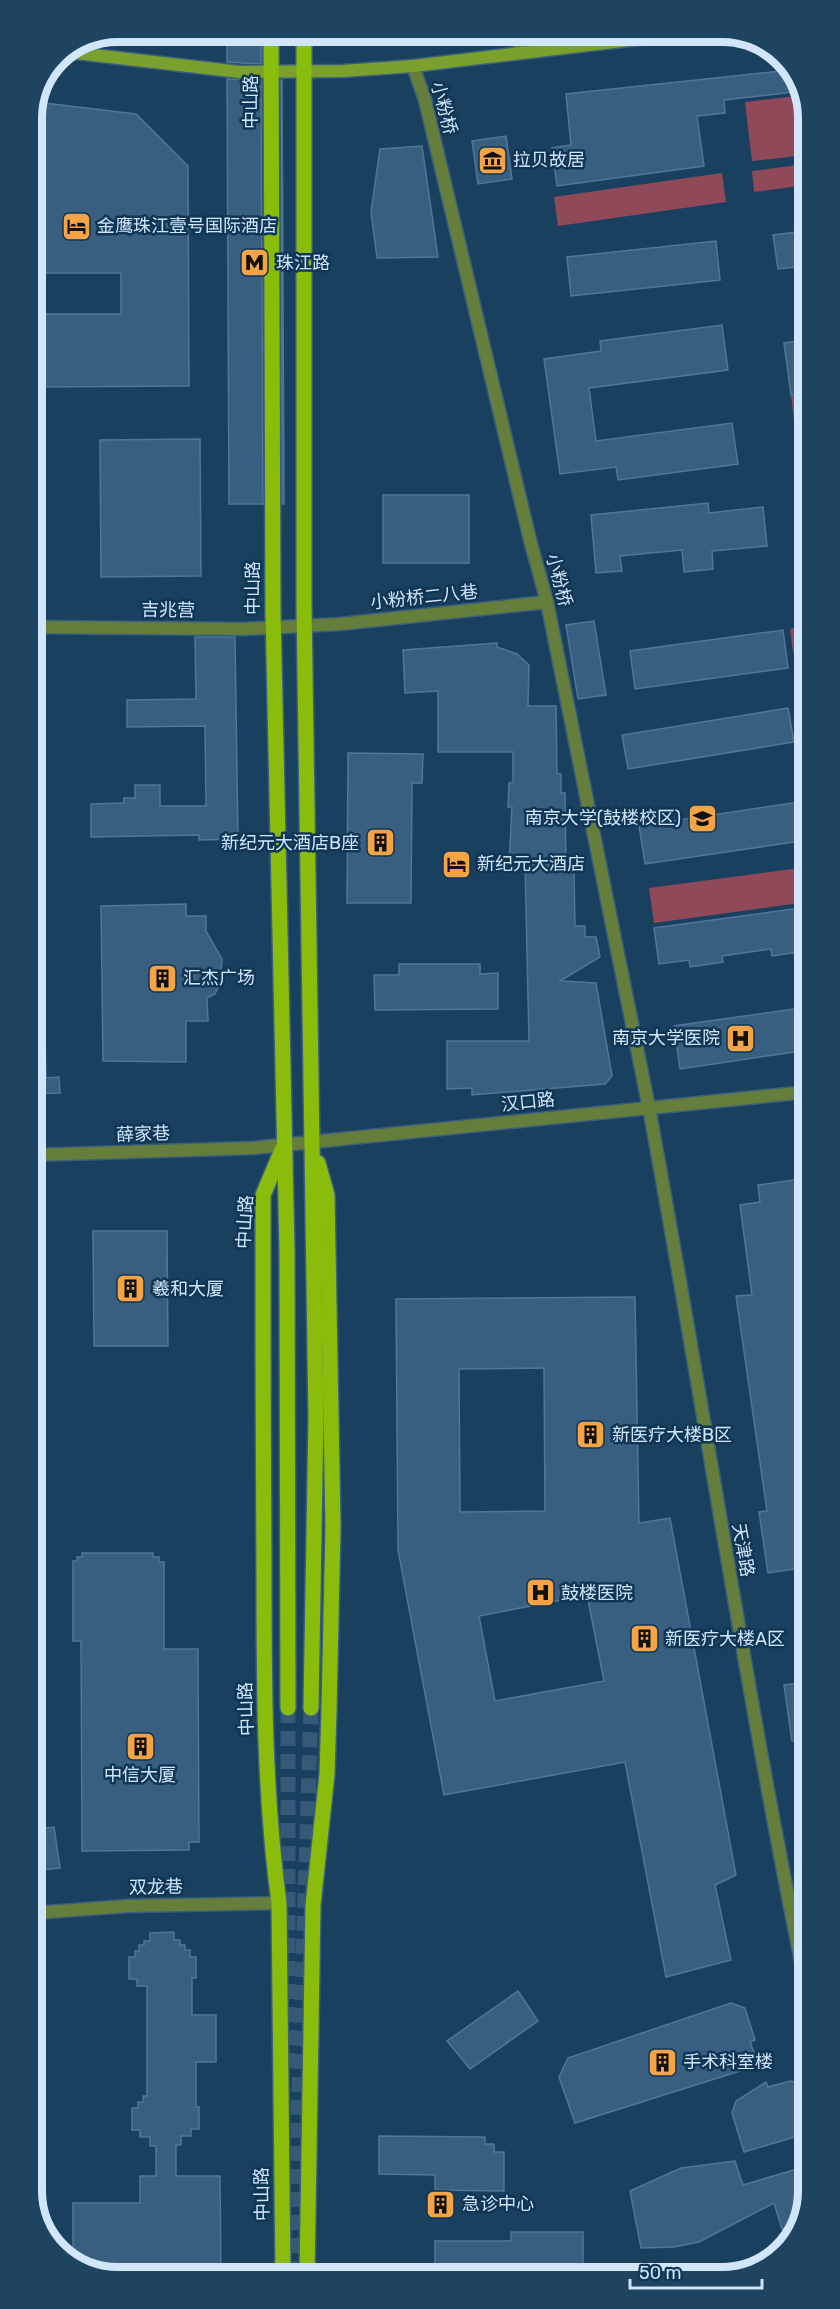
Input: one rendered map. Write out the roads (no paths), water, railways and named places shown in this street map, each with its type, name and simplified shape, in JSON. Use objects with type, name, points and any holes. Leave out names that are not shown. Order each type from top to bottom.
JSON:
[{"type":"main road","name":"中山路","points":[[271,42],[273,627],[287,1251],[288,1708]]},
{"type":"main road","points":[[304,42],[304,625],[316,1418],[311,1708]]},
{"type":"main road","points":[[78,53],[240,72],[303,71],[413,66],[613,42]]},
{"type":"main road","points":[[307,2267],[313,1905],[327,1774],[333,1527],[327,1195],[312,1142]]},
{"type":"main road","name":"中山路","points":[[283,2267],[279,1903],[272,1856],[264,1706],[263,1195],[285,1145]]},
{"type":"street","points":[[519,42],[520,53]]},
{"type":"street","name":"小粉桥","points":[[413,66],[425,100],[530,540],[547,602],[649,1108]]},
{"type":"street","name":"小粉桥二八巷","points":[[304,625],[340,624],[547,602]]},
{"type":"street","name":"吉兆营","points":[[42,627],[304,625]]},
{"type":"street","name":"汉口路","points":[[254,1148],[798,1093]]},
{"type":"street","name":"天津路","points":[[649,1108],[684,1299],[752,1706],[798,1944]]},
{"type":"street","name":"薛家巷","points":[[42,1155],[254,1148]]},
{"type":"street","name":"双龙巷","points":[[42,1912],[127,1906],[279,1903]]},
{"type":"tunnel","points":[[288,1708],[288,2074]]},
{"type":"tunnel","points":[[299,2267],[298,2117],[311,1708]]},
{"type":"place","name":"拉贝故居","points":[[492,160]]},
{"type":"place","name":"金鹰珠江壹号国际酒店","points":[[76,226]]},
{"type":"place","name":"珠江路","points":[[255,263]]},
{"type":"place","name":"南京大学(鼓楼校区)","points":[[702,818]]},
{"type":"place","name":"新纪元大酒店B座","points":[[380,843]]},
{"type":"place","name":"新纪元大酒店","points":[[456,864]]},
{"type":"place","name":"汇杰广场","points":[[162,978]]},
{"type":"place","name":"南京大学医院","points":[[741,1038]]},
{"type":"place","name":"羲和大厦","points":[[131,1289]]},
{"type":"place","name":"新医疗大楼B区","points":[[591,1435]]},
{"type":"place","name":"鼓楼医院","points":[[540,1593]]},
{"type":"place","name":"新医疗大楼A区","points":[[644,1639]]},
{"type":"place","name":"中信大厦","points":[[140,1746]]},
{"type":"place","name":"手术科室楼","points":[[662,2062]]},
{"type":"place","name":"急诊中心","points":[[441,2204]]}]
